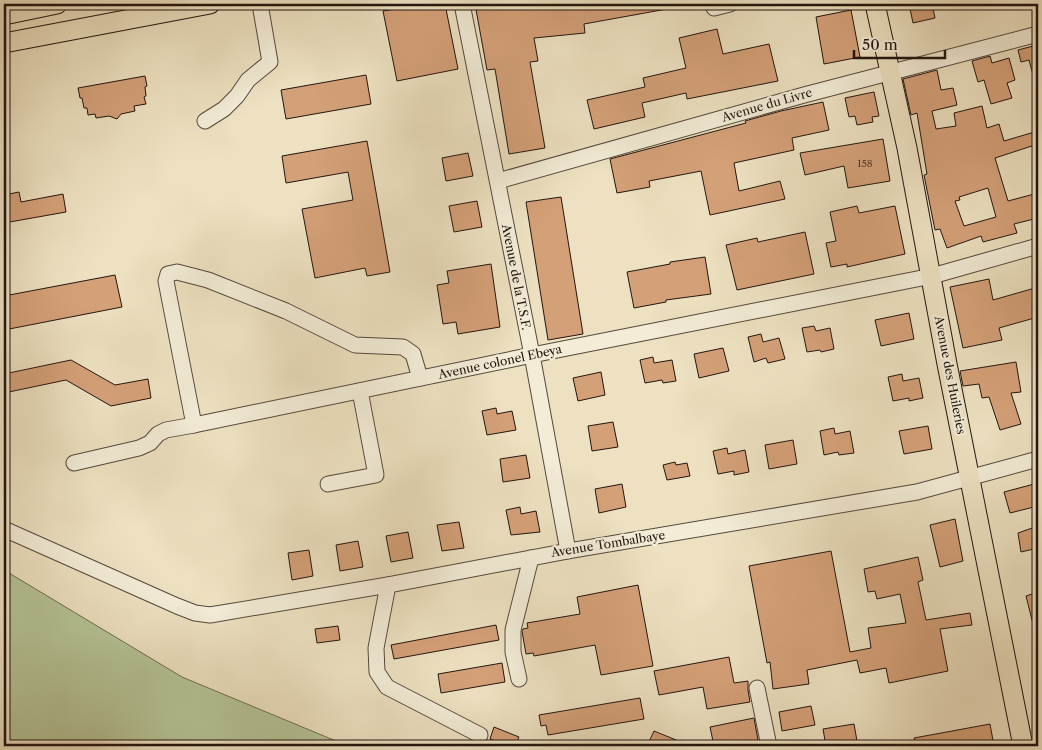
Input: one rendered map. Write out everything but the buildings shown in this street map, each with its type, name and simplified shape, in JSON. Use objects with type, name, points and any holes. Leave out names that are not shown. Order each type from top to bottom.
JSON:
[{"type":"main road","points":[[4,15],[57,4]]},
{"type":"main road","points":[[4,43],[210,4]]},
{"type":"main road","name":"Avenue des Huileries","points":[[875,4],[907,148],[947,364],[1023,746]]},
{"type":"street","points":[[205,121],[224,109],[237,96],[248,80],[270,62],[260,4]]},
{"type":"street","name":"Avenue de la T.S.F.","points":[[462,4],[532,355],[568,551]]},
{"type":"street","points":[[714,8],[730,4]]},
{"type":"street","name":"Avenue du Livre","points":[[498,181],[890,72],[1038,34]]},
{"type":"street","points":[[932,276],[1038,246]]},
{"type":"street","points":[[194,425],[166,281],[168,274],[177,272],[208,280],[286,311],[355,345],[403,347],[413,354],[420,378]]},
{"type":"street","name":"Avenue colonel Ebeya","points":[[74,463],[138,448],[166,430],[932,276]]},
{"type":"street","points":[[328,484],[376,475],[360,391]]},
{"type":"street","name":"Avenue Tombalbaye","points":[[4,529],[177,606],[195,613],[210,615],[388,585],[568,551],[917,492],[1038,459]]},
{"type":"street","points":[[519,679],[513,652],[513,630],[531,558]]},
{"type":"street","points":[[388,585],[376,648],[377,672],[387,687],[480,735]]},
{"type":"street","points":[[757,688],[769,746]]},
{"type":"green space","points":[[4,570],[182,677],[348,746],[4,746]]}]
